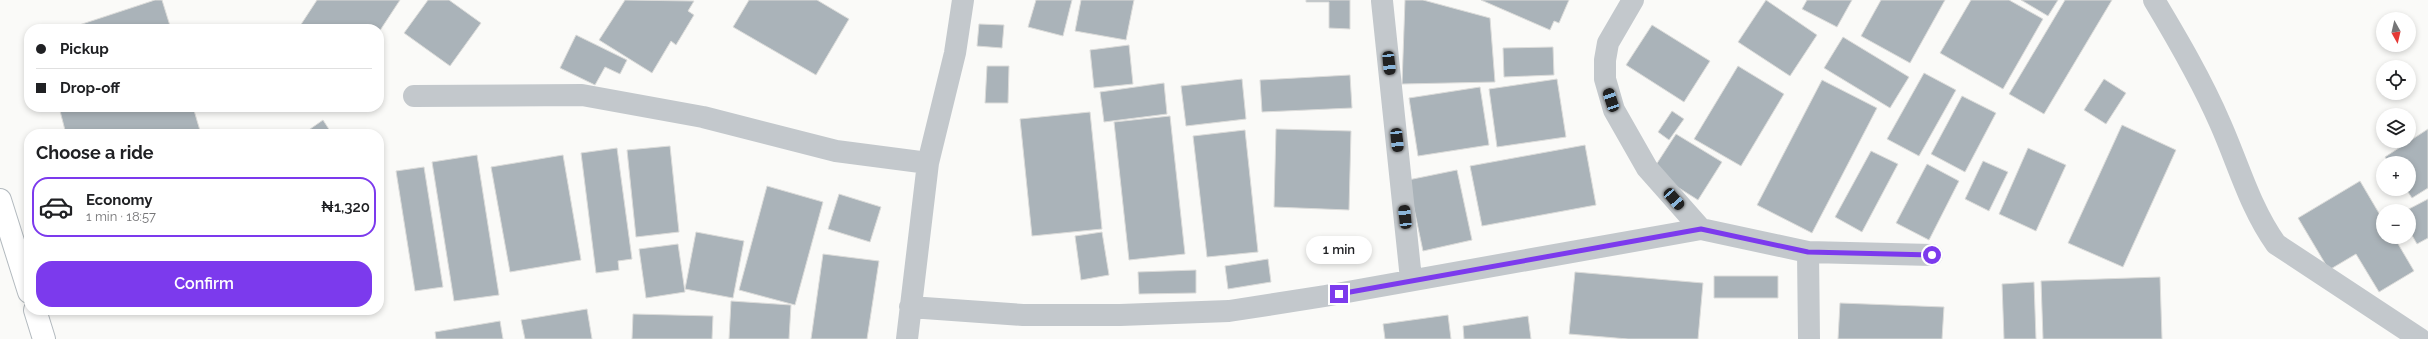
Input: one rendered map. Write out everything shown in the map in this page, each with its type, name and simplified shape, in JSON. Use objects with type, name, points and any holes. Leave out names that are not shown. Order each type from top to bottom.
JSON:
[{"type":"main road","points":[[0,200],[24,276]]},
{"type":"main road","points":[[36,315],[44,339]]},
{"type":"street","points":[[906,339],[928,163],[955,53],[963,0]]},
{"type":"street","points":[[1633,0],[1608,43],[1604,79],[1614,110],[1647,168],[1701,229]]},
{"type":"street","points":[[2154,0],[2180,43],[2219,122],[2263,226],[2276,244],[2420,339]]},
{"type":"street","points":[[1382,1],[1411,279]]},
{"type":"street","points":[[414,96],[582,95],[703,117],[836,151],[928,163]]},
{"type":"street","points":[[910,307],[1022,315],[1120,315],[1229,311],[1325,296],[1411,279],[1701,229],[1808,252],[1932,255]]},
{"type":"street","points":[[1808,252],[1809,339]]},
{"type":"building","points":[[155,0],[162,0],[169,24],[82,24]]},
{"type":"building","points":[[317,0],[400,0],[384,24],[301,24]]},
{"type":"building","points":[[428,0],[449,0],[481,23],[450,66],[404,33]]},
{"type":"building","points":[[625,0],[694,1],[688,11],[694,15],[676,45],[671,41],[652,73],[599,40]]},
{"type":"building","points":[[749,0],[817,0],[849,19],[816,75],[733,27]]},
{"type":"building","points":[[1036,0],[1072,0],[1063,36],[1028,27]]},
{"type":"building","points":[[1081,0],[1134,0],[1126,40],[1075,31]]},
{"type":"building","points":[[1306,0],[1350,0],[1350,29],[1329,28],[1329,2],[1306,2]]},
{"type":"building","points":[[1405,0],[1423,0],[1490,18],[1495,82],[1402,84]]},
{"type":"building","points":[[1481,0],[1569,0],[1559,23],[1554,21],[1550,30]]},
{"type":"building","points":[[1766,0],[1817,35],[1790,76],[1738,42]]},
{"type":"building","points":[[1807,0],[1852,0],[1837,27],[1802,9]]},
{"type":"building","points":[[1881,0],[1945,0],[1910,63],[1861,36]]},
{"type":"building","points":[[1971,0],[2009,0],[2043,19],[2003,89],[1940,53]]},
{"type":"building","points":[[2021,0],[2058,0],[2048,16]]},
{"type":"building","points":[[2065,0],[2112,0],[2044,114],[2009,94]]},
{"type":"building","points":[[979,24],[1004,25],[1002,48],[977,46]]},
{"type":"building","points":[[1652,25],[1710,61],[1684,102],[1626,65]]},
{"type":"building","points":[[576,35],[627,60],[620,74],[605,67],[595,85],[560,68]]},
{"type":"building","points":[[1843,37],[1909,77],[1890,108],[1824,68]]},
{"type":"building","points":[[1129,45],[1133,84],[1094,88],[1090,50]]},
{"type":"building","points":[[1553,47],[1554,75],[1504,77],[1503,48]]},
{"type":"building","points":[[987,66],[1009,66],[1008,103],[985,103]]},
{"type":"building","points":[[1738,66],[1784,94],[1741,166],[1694,139]]},
{"type":"building","points":[[1924,73],[1956,90],[1919,156],[1887,139]]},
{"type":"building","points":[[1350,75],[1352,108],[1262,112],[1260,80]]},
{"type":"building","points":[[1242,79],[1246,119],[1186,126],[1181,86]]},
{"type":"building","points":[[1557,79],[1566,137],[1497,147],[1489,89]]},
{"type":"building","points":[[2104,79],[2126,93],[2106,124],[2084,110]]},
{"type":"building","points":[[1822,80],[1877,108],[1812,233],[1757,205]]},
{"type":"building","points":[[1164,83],[1167,114],[1104,122],[1100,92]]},
{"type":"building","points":[[1480,87],[1489,145],[1418,156],[1409,98]]},
{"type":"building","points":[[1962,96],[1996,113],[1965,172],[1931,154]]},
{"type":"building","points":[[1672,111],[1684,119],[1669,140],[1658,132]]},
{"type":"building","points":[[60,112],[194,112],[200,129],[65,129]]},
{"type":"building","points":[[1090,112],[1102,229],[1032,236],[1020,119]]},
{"type":"building","points":[[1170,116],[1185,254],[1129,260],[1114,122]]},
{"type":"building","points":[[323,120],[329,129],[310,129]]},
{"type":"building","points":[[2122,125],[2176,150],[2123,267],[2068,243]]},
{"type":"building","points":[[1276,129],[1351,131],[1349,210],[1274,207]]},
{"type":"building","points":[[2428,129],[2428,188],[2416,196],[2416,156],[2387,156],[2399,148],[2416,148],[2416,137]]},
{"type":"building","points":[[1245,130],[1258,252],[1207,257],[1193,136]]},
{"type":"building","points":[[1676,134],[1722,162],[1698,200],[1652,171]]},
{"type":"building","points":[[1585,145],[1596,205],[1482,226],[1470,166]]},
{"type":"building","points":[[670,146],[679,232],[636,237],[627,150]]},
{"type":"building","points":[[617,148],[632,259],[618,261],[619,270],[596,273],[581,153]]},
{"type":"building","points":[[2028,148],[2066,165],[2036,231],[1999,214]]},
{"type":"building","points":[[1871,151],[1898,164],[1862,232],[1835,217]]},
{"type":"building","points":[[477,155],[499,295],[454,301],[432,162]]},
{"type":"building","points":[[563,155],[581,260],[510,272],[491,167]]},
{"type":"building","points":[[1983,161],[2008,172],[1989,211],[1965,199]]},
{"type":"building","points":[[1927,164],[1959,181],[1929,240],[1896,223]]},
{"type":"building","points":[[424,167],[443,287],[415,291],[396,171]]},
{"type":"building","points":[[1457,170],[1472,240],[1423,251],[1408,180]]},
{"type":"building","points":[[2360,181],[2376,208],[2376,244],[2398,244],[2414,271],[2379,292],[2356,254],[2329,270],[2298,218]]},
{"type":"building","points":[[767,186],[823,202],[795,305],[739,290]]},
{"type":"building","points":[[839,194],[881,207],[870,242],[828,229]]},
{"type":"building","points":[[2428,199],[2428,238],[2417,244],[2416,242],[2416,205]]},
{"type":"building","points":[[696,232],[744,241],[733,298],[685,289]]},
{"type":"building","points":[[1102,232],[1109,275],[1081,280],[1075,236]]},
{"type":"building","points":[[678,244],[685,292],[646,298],[639,249]]},
{"type":"building","points":[[823,254],[879,261],[867,339],[811,339]]},
{"type":"building","points":[[1268,259],[1271,282],[1228,289],[1225,266]]},
{"type":"building","points":[[1196,270],[1196,293],[1139,294],[1138,272]]},
{"type":"building","points":[[1575,272],[1703,283],[1698,339],[1628,339],[1569,334]]},
{"type":"building","points":[[1714,276],[1778,276],[1778,298],[1714,298]]},
{"type":"building","points":[[2160,277],[2162,339],[2043,339],[2041,281]]},
{"type":"building","points":[[2034,282],[2036,339],[2004,339],[2002,284]]},
{"type":"building","points":[[731,301],[791,305],[789,339],[729,339]]},
{"type":"building","points":[[1840,303],[1944,307],[1942,339],[1838,339]]},
{"type":"building","points":[[587,309],[592,339],[525,339],[521,320]]},
{"type":"building","points":[[633,314],[713,316],[712,339],[632,339]]},
{"type":"building","points":[[1448,315],[1451,339],[1385,339],[1383,324]]},
{"type":"building","points":[[1528,316],[1531,339],[1464,339],[1463,326]]},
{"type":"building","points":[[500,321],[503,339],[436,339],[435,332]]},
{"type":"route","points":[[1339,294],[1411,279],[1701,229],[1808,252],[1932,255]]}]
